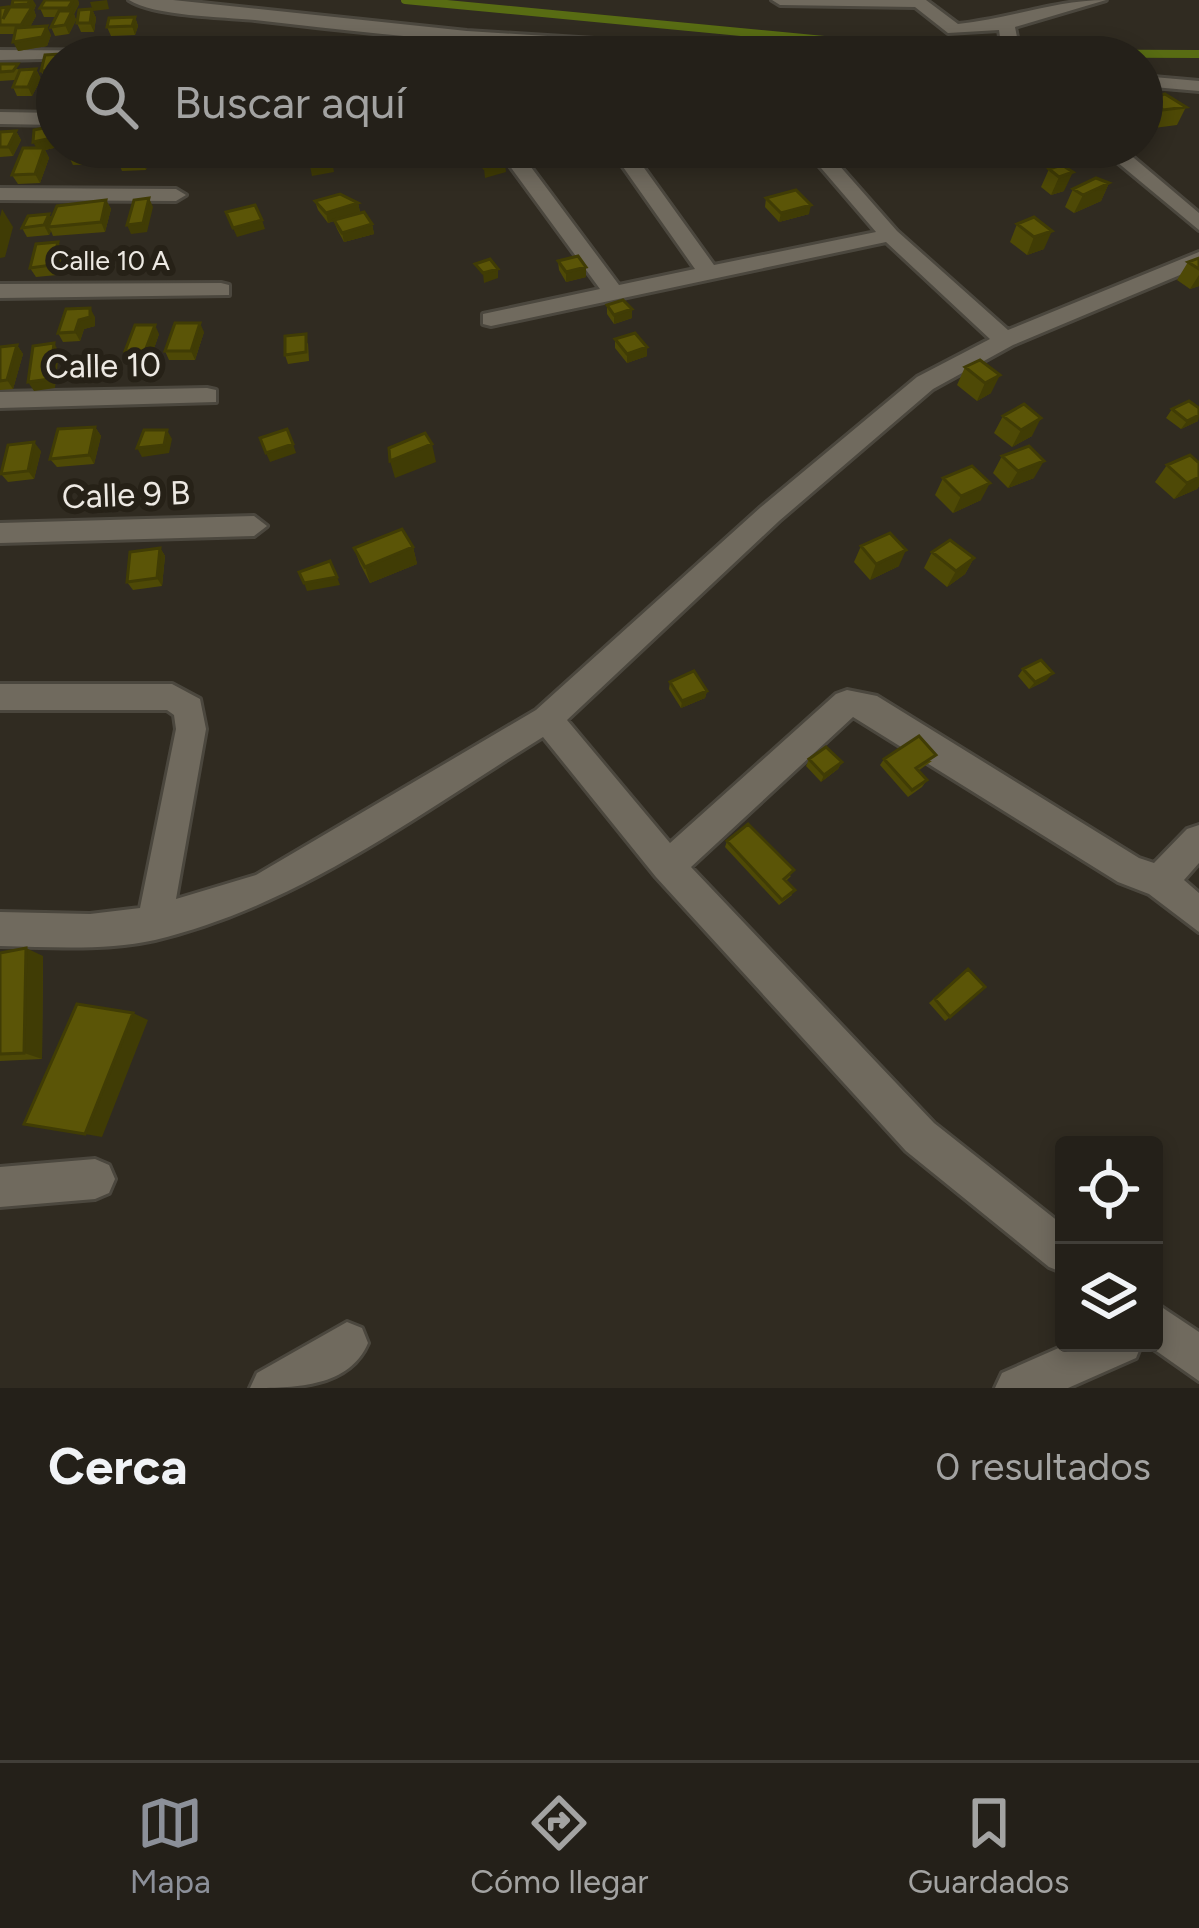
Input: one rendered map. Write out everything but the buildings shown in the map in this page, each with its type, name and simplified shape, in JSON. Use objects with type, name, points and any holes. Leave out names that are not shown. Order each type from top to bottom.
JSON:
[{"type":"street","points":[[137,0],[442,36]]},
{"type":"street","points":[[780,0],[918,1],[953,29],[1006,24],[1098,0]]},
{"type":"street","points":[[1031,0],[1048,13]]},
{"type":"street","points":[[1006,24],[1008,36]]},
{"type":"street","points":[[0,55],[36,55]]},
{"type":"street","points":[[1163,84],[1199,86]]},
{"type":"street","points":[[1174,85],[1199,104]]},
{"type":"street","points":[[0,118],[36,118]]},
{"type":"street","points":[[522,168],[614,293]]},
{"type":"street","points":[[634,168],[709,273]]},
{"type":"street","points":[[831,168],[890,235],[1005,340]]},
{"type":"street","points":[[1134,168],[1199,224]]},
{"type":"street","points":[[0,194],[176,195]]},
{"type":"street","points":[[491,319],[890,235]]},
{"type":"street","points":[[0,928],[90,931],[154,922],[264,889],[547,719],[770,514],[925,382],[1005,340],[1199,259]]},
{"type":"street","name":"Calle 10 A","points":[[0,291],[221,290]]},
{"type":"street","name":"Calle 10","points":[[0,400],[206,396]]},
{"type":"street","name":"Calle 9 B","points":[[0,533],[254,526]]},
{"type":"street","points":[[0,697],[172,697],[189,708],[191,729],[154,922]]},
{"type":"street","points":[[668,866],[848,703],[866,705],[1130,871],[1160,881],[1199,915]]},
{"type":"street","points":[[547,719],[668,866],[920,1137],[1055,1245]]},
{"type":"street","points":[[1160,881],[1199,840]]},
{"type":"street","points":[[0,1187],[95,1179]]},
{"type":"street","points":[[1163,1339],[1199,1359]]},
{"type":"street","points":[[272,1388],[347,1342]]},
{"type":"street","points":[[1017,1388],[1098,1352]]},
{"type":"waterway","points":[[405,0],[782,36]]},
{"type":"waterway","points":[[1163,54],[1199,54]]}]
